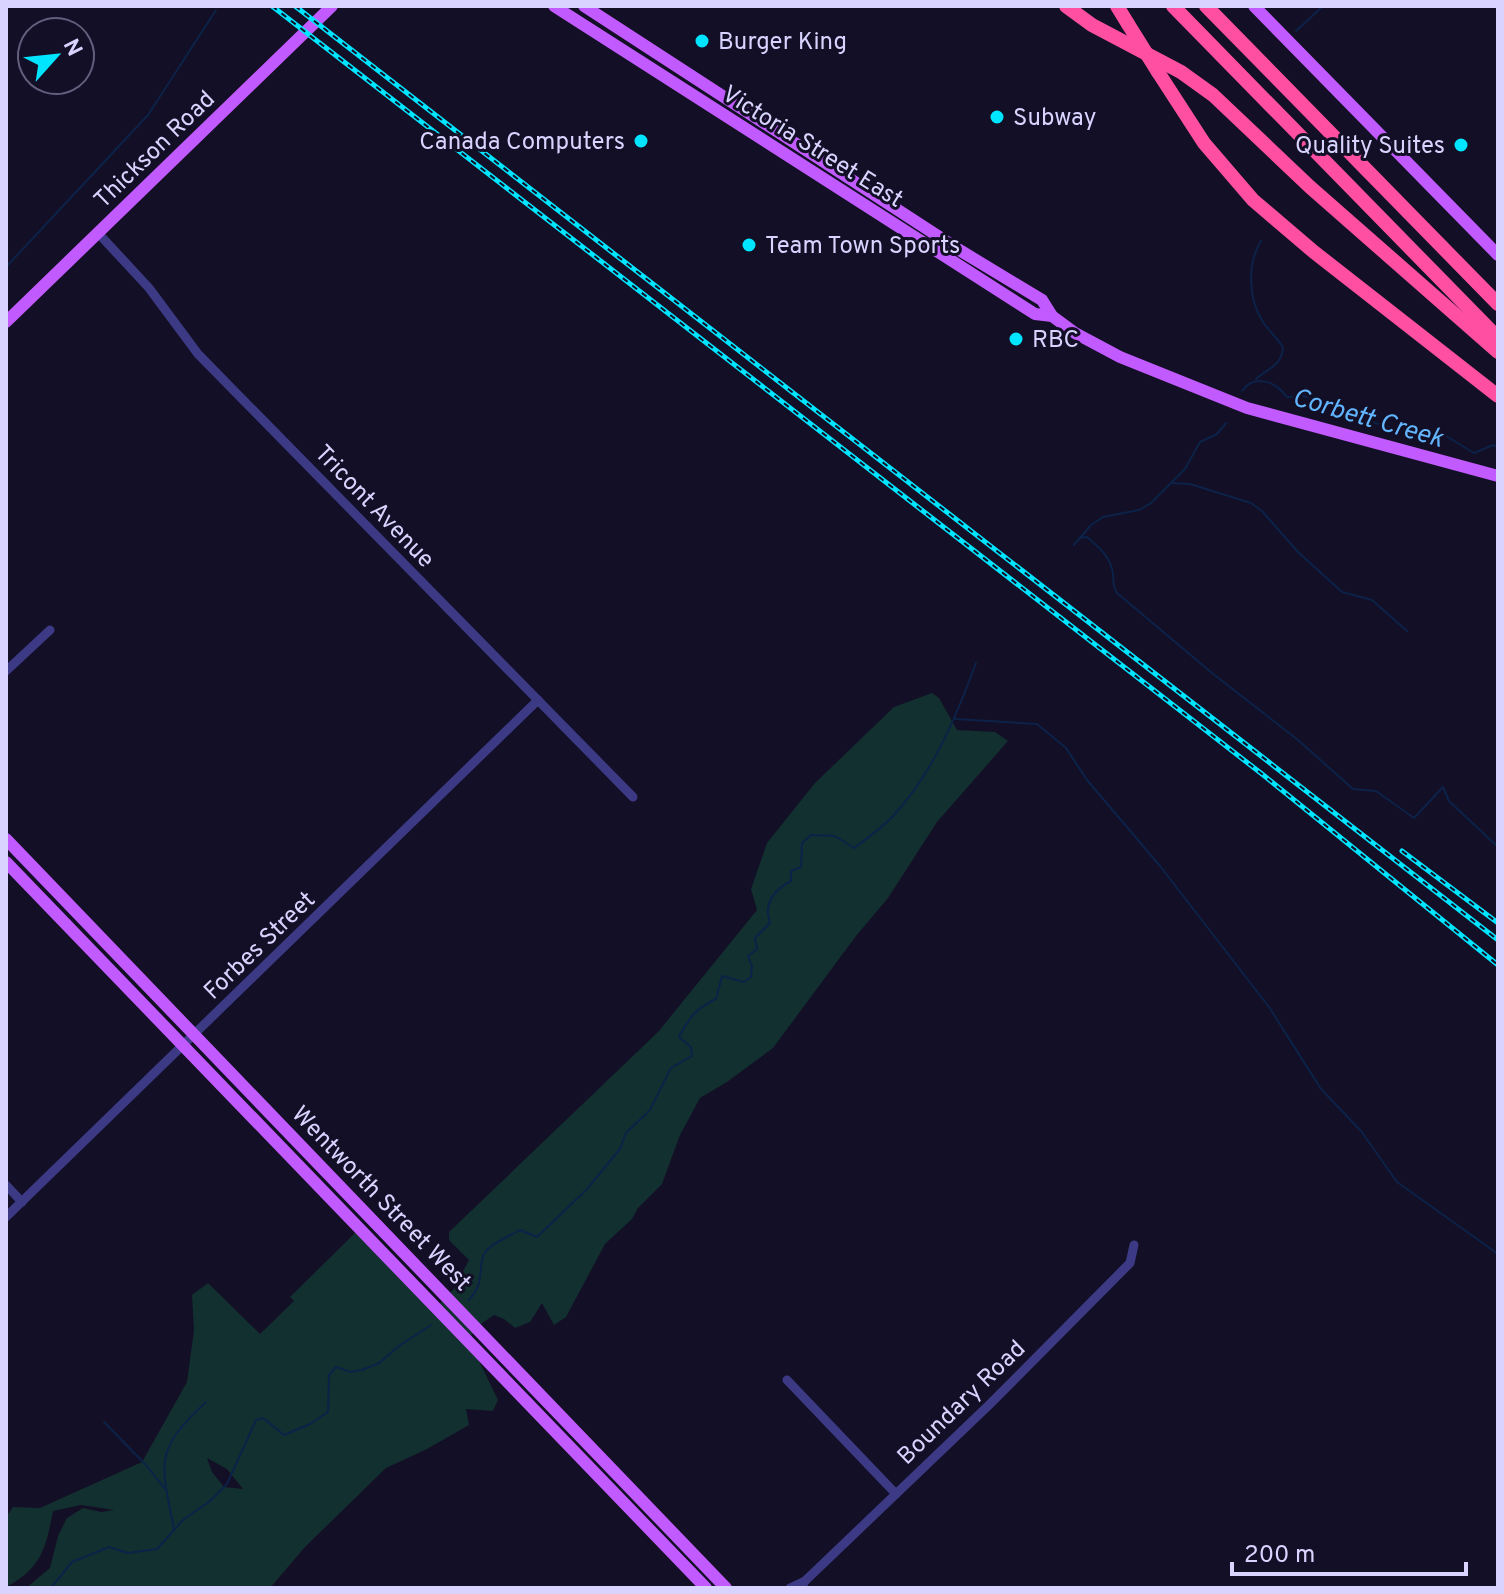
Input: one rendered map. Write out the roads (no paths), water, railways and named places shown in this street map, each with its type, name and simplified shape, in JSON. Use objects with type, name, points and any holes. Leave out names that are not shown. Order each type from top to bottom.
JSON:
[{"type":"highway","points":[[1066,6],[1092,25],[1181,72],[1213,95],[1310,187],[1498,352]]},
{"type":"highway","points":[[1117,6],[1204,143],[1253,200],[1314,252],[1498,396]]},
{"type":"highway","points":[[1173,6],[1498,338]]},
{"type":"highway","points":[[1206,6],[1498,304]]},
{"type":"highway","points":[[1214,6],[1308,109]]},
{"type":"main road","name":"Thickson Road","points":[[6,322],[332,6]]},
{"type":"main road","name":"Victoria Street East","points":[[554,6],[1035,314],[1052,316]]},
{"type":"main road","points":[[568,6],[605,30],[615,26]]},
{"type":"main road","name":"Victoria Street East","points":[[584,6],[961,251],[1042,300],[1052,316],[1075,333],[1120,357],[1247,408],[1498,476]]},
{"type":"main road","points":[[1254,6],[1498,255]]},
{"type":"main road","name":"Wentworth Street West","points":[[6,839],[726,1588]]},
{"type":"main road","name":"Wentworth Street West","points":[[6,862],[706,1588]]},
{"type":"street","name":"Tricont Avenue","points":[[99,234],[149,288],[198,354],[633,797]]},
{"type":"street","points":[[6,671],[50,630]]},
{"type":"street","name":"Forbes Street","points":[[6,1217],[538,700]]},
{"type":"street","points":[[6,1185],[22,1202]]},
{"type":"street","name":"Boundary Road","points":[[790,1588],[803,1584],[1130,1263],[1134,1245]]},
{"type":"street","points":[[787,1380],[896,1494]]},
{"type":"waterway","points":[[1296,31],[1323,6]]},
{"type":"waterway","points":[[6,267],[148,115],[216,10]]},
{"type":"waterway","points":[[1256,379],[1277,363],[1283,347],[1263,322],[1254,303],[1251,281],[1253,260],[1261,241]]},
{"type":"waterway","name":"Corbett Creek","points":[[1242,391],[1253,382],[1265,382],[1277,387],[1287,397],[1303,396],[1337,408],[1347,408],[1361,419],[1400,430],[1438,431],[1474,453],[1493,445],[1498,447]]},
{"type":"waterway","name":"Corbett Creek","points":[[1074,545],[1091,525],[1103,517],[1139,510],[1151,503],[1185,469],[1200,442],[1217,434],[1226,423]]},
{"type":"waterway","points":[[1171,483],[1190,484],[1251,503],[1342,592],[1372,600],[1407,631]]},
{"type":"waterway","points":[[1079,538],[1087,537],[1107,557],[1117,593],[1298,740],[1353,789],[1376,791],[1414,818],[1443,787],[1449,801],[1498,847]]},
{"type":"waterway","name":"Corbett Creek","points":[[469,1300],[478,1286],[486,1251],[520,1230],[537,1237],[587,1189],[620,1149],[626,1133],[650,1110],[671,1068],[692,1056],[691,1047],[679,1037],[694,1014],[716,999],[722,976],[744,982],[751,977],[752,966],[748,956],[757,949],[755,938],[770,923],[769,903],[791,881],[791,871],[801,867],[802,843],[811,835],[835,836],[854,848],[884,825],[907,799],[942,744],[976,663]]},
{"type":"waterway","points":[[955,719],[1037,724],[1066,748],[1087,780],[1160,866],[1269,1007],[1321,1089],[1361,1131],[1397,1182],[1498,1254]]},
{"type":"waterway","name":"Corbett Creek","points":[[51,1588],[72,1562],[109,1547],[128,1553],[157,1549],[183,1520],[227,1484],[256,1420],[263,1418],[284,1435],[310,1424],[328,1412],[329,1375],[336,1367],[350,1372],[379,1363],[431,1325]]},
{"type":"waterway","points":[[174,1529],[164,1473],[165,1459],[177,1433],[206,1402]]},
{"type":"waterway","points":[[104,1422],[165,1489]]},
{"type":"railway","points":[[272,6],[1262,774],[1498,965]]},
{"type":"railway","points":[[295,6],[1498,940]]},
{"type":"railway","points":[[1402,851],[1498,923]]},
{"type":"place","name":"Burger King","points":[[702,41]]},
{"type":"place","name":"Subway","points":[[997,117]]},
{"type":"place","name":"Canada Computers","points":[[641,141]]},
{"type":"place","name":"Quality Suites","points":[[1461,145]]},
{"type":"place","name":"Team Town Sports","points":[[749,245]]},
{"type":"place","name":"RBC","points":[[1016,339]]}]
